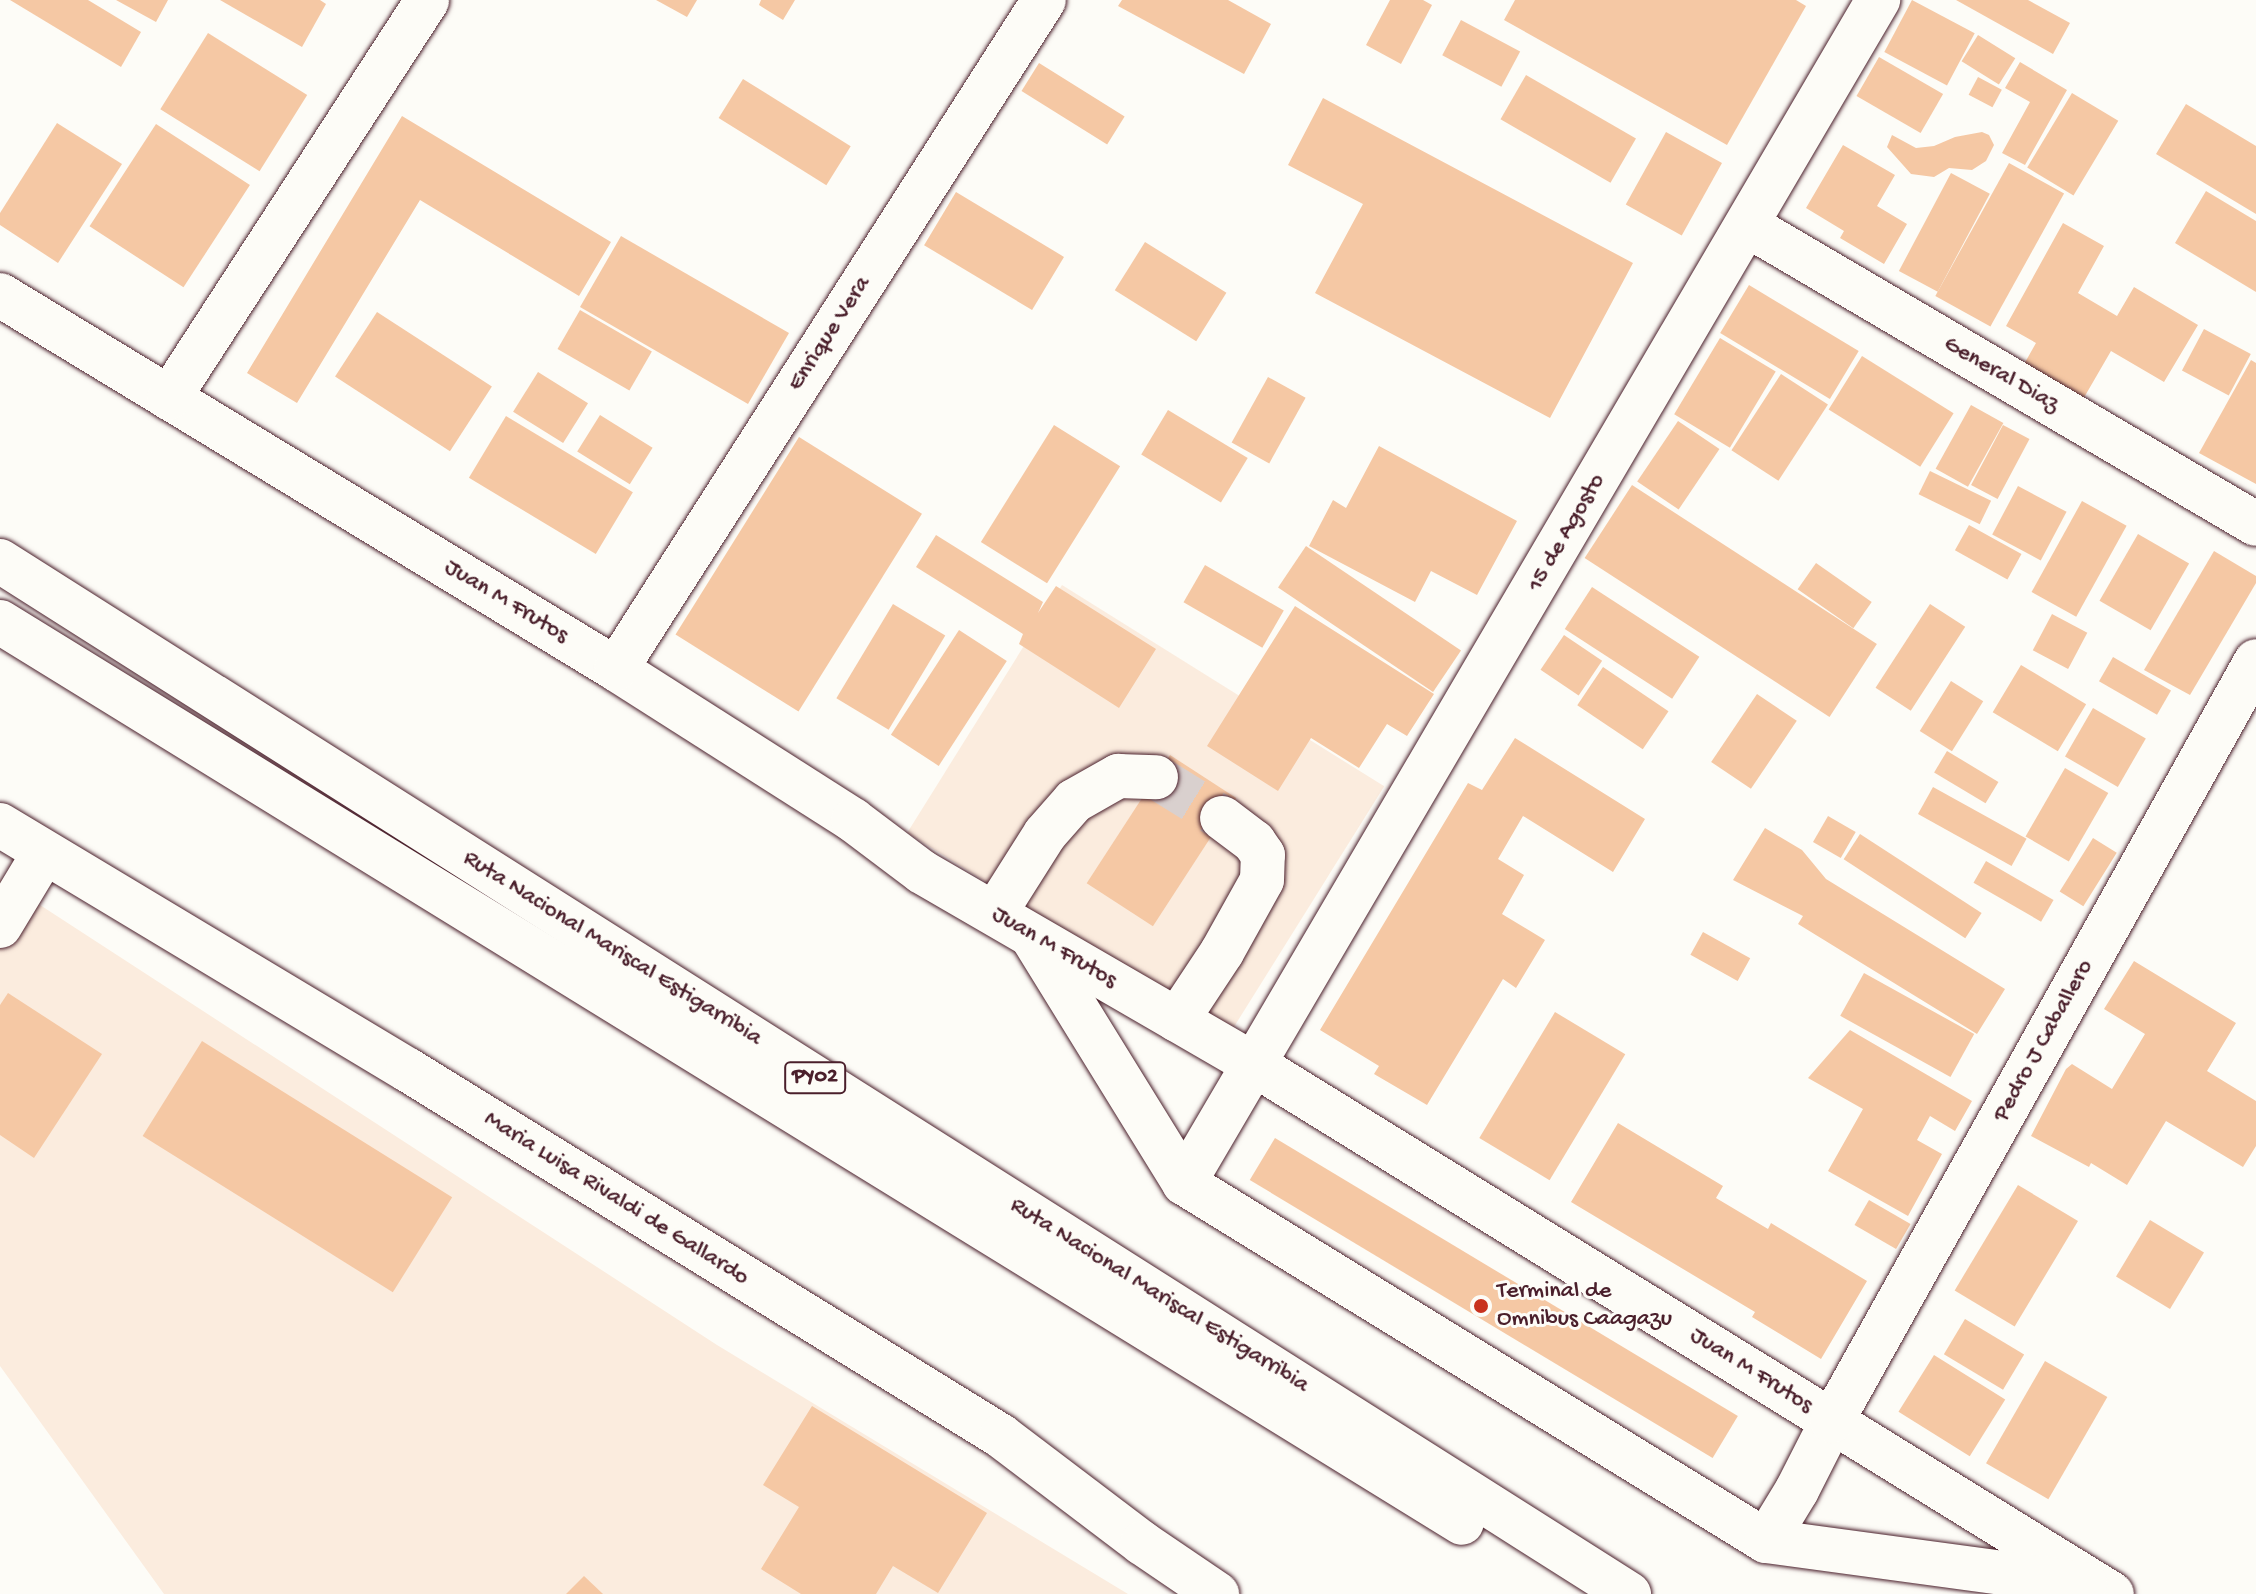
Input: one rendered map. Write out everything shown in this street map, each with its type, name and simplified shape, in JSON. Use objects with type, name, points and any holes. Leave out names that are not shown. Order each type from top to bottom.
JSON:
[{"type":"main road","points":[[169,398],[427,0]]},
{"type":"main road","name":"Enrique Vera","points":[[616,669],[1044,0]]},
{"type":"main road","name":"15 de Agosto","points":[[1184,1183],[1878,0]]},
{"type":"main road","name":"General Diaz","points":[[1747,225],[2256,524]]},
{"type":"main road","name":"Juan M Frutos","points":[[0,295],[616,669],[853,820],[922,872],[1255,1065],[2106,1590]]},
{"type":"main road","name":"Ruta Nacional Mariscal Estigarribia","points":[[0,561],[1629,1594]]},
{"type":"main road","name":"Ruta Nacional Mariscal Estigarribia","points":[[0,622],[1576,1594]]},
{"type":"main road","name":"Pedro J Caballero","points":[[1766,1541],[2256,661]]},
{"type":"main road","points":[[995,913],[1045,834],[1074,801],[1118,776],[1156,777]]},
{"type":"main road","points":[[1177,1020],[1222,952],[1262,880],[1263,855],[1254,842],[1222,818]]},
{"type":"main road","name":"Maria Luisa Rivaldi de Gallardo","points":[[0,825],[421,1079],[1001,1436],[1142,1543],[1217,1594]]},
{"type":"main road","points":[[0,926],[44,853]]},
{"type":"main road","points":[[1032,935],[1184,1183],[1766,1541],[2106,1590]]},
{"type":"shaded area","points":[[1062,585],[1384,786],[1230,1034],[907,833]]},
{"type":"shaded area","points":[[0,879],[717,1345],[1128,1594],[164,1594],[0,1366]]},
{"type":"building","points":[[10,0],[88,0],[141,32],[121,67]]},
{"type":"building","points":[[116,0],[168,0],[156,22]]},
{"type":"building","points":[[220,0],[320,0],[326,4],[302,47]]},
{"type":"building","points":[[656,0],[697,0],[687,17]]},
{"type":"building","points":[[761,0],[795,0],[783,20],[759,5]]},
{"type":"building","points":[[1122,0],[1228,0],[1271,24],[1244,74],[1118,6]]},
{"type":"building","points":[[1390,0],[1423,0],[1432,5],[1401,64],[1366,45]]},
{"type":"building","points":[[1515,0],[1796,0],[1806,6],[1727,145],[1504,20]]},
{"type":"building","points":[[1912,0],[1975,33],[1947,85],[1884,52]]},
{"type":"building","points":[[1956,0],[2028,0],[2070,23],[2053,54]]},
{"type":"building","points":[[1461,20],[1520,51],[1501,87],[1442,55]]},
{"type":"building","points":[[208,33],[307,95],[260,171],[160,109]]},
{"type":"building","points":[[1978,35],[2015,58],[1999,85],[1962,61]]},
{"type":"building","points":[[1879,57],[1943,94],[1921,133],[1856,96]]},
{"type":"building","points":[[2020,62],[2067,90],[2025,165],[2002,153],[2030,102],[2005,88]]},
{"type":"building","points":[[1039,63],[1125,117],[1107,145],[1022,91]]},
{"type":"building","points":[[1526,75],[1636,138],[1610,183],[1500,119]]},
{"type":"building","points":[[1978,77],[2002,90],[1992,107],[1969,95]]},
{"type":"building","points":[[743,79],[851,146],[826,185],[719,118]]},
{"type":"building","points":[[2072,93],[2118,121],[2073,195],[2027,168]]},
{"type":"building","points":[[1323,98],[1633,263],[1550,418],[1315,293],[1363,204],[1288,165]]},
{"type":"building","points":[[2186,104],[2256,146],[2256,214],[2156,154]]},
{"type":"building","points":[[402,116],[611,242],[579,296],[420,200],[297,403],[247,373]]},
{"type":"building","points":[[57,123],[122,164],[58,263],[0,225],[0,213]]},
{"type":"building","points":[[156,124],[250,185],[183,287],[90,226]]},
{"type":"building","points":[[1666,132],[1722,163],[1682,236],[1626,205]]},
{"type":"building","points":[[1982,132],[1989,135],[1994,145],[1986,161],[1972,170],[1949,168],[1934,177],[1911,174],[1887,147],[1892,135],[1916,148]]},
{"type":"building","points":[[1843,145],[1895,175],[1877,206],[1907,224],[1884,264],[1840,238],[1844,231],[1806,208]]},
{"type":"building","points":[[2009,163],[2064,194],[1990,326],[1935,296]]},
{"type":"building","points":[[1951,173],[1990,194],[1938,292],[1899,271]]},
{"type":"building","points":[[2206,191],[2256,221],[2256,292],[2175,243]]},
{"type":"building","points":[[956,192],[1064,257],[1032,310],[924,245]]},
{"type":"building","points":[[2063,223],[2104,246],[2078,293],[2117,316],[2134,287],[2198,325],[2164,382],[2111,351],[2082,401],[2023,366],[2036,343],[2006,326]]},
{"type":"building","points":[[621,236],[789,333],[748,404],[580,307]]},
{"type":"building","points":[[1145,242],[1226,293],[1196,341],[1115,290]]},
{"type":"building","points":[[1749,285],[1859,351],[1830,399],[1720,333]]},
{"type":"building","points":[[580,310],[652,352],[629,390],[558,349]]},
{"type":"building","points":[[377,312],[492,387],[450,451],[335,377]]},
{"type":"building","points":[[2204,329],[2251,354],[2229,395],[2182,370]]},
{"type":"building","points":[[1720,338],[1776,371],[1730,448],[1674,414]]},
{"type":"building","points":[[1862,356],[1954,413],[1920,467],[1829,409]]},
{"type":"building","points":[[2251,360],[2256,363],[2256,484],[2199,453]]},
{"type":"building","points":[[538,372],[588,403],[563,443],[513,412]]},
{"type":"building","points":[[1781,374],[1828,404],[1778,481],[1731,450]]},
{"type":"building","points":[[1268,377],[1306,398],[1269,463],[1232,443]]},
{"type":"building","points":[[1971,405],[2003,423],[1968,487],[1936,469]]},
{"type":"building","points":[[1168,410],[1248,458],[1221,502],[1141,455]]},
{"type":"building","points":[[600,415],[653,448],[630,484],[577,451]]},
{"type":"building","points":[[506,416],[633,492],[596,554],[469,478]]},
{"type":"building","points":[[1678,421],[1719,449],[1679,509],[1637,482]]},
{"type":"building","points":[[1054,425],[1120,466],[1047,583],[981,542]]},
{"type":"building","points":[[2003,425],[2029,439],[1998,499],[1971,485]]},
{"type":"building","points":[[799,437],[922,514],[798,711],[676,635]]},
{"type":"building","points":[[1379,446],[1517,521],[1477,595],[1431,571],[1415,602],[1309,546],[1333,500],[1346,508]]},
{"type":"building","points":[[1930,471],[1991,501],[1980,524],[1919,494]]},
{"type":"building","points":[[1632,485],[1877,644],[1830,717],[1585,558]]},
{"type":"building","points":[[2018,486],[2067,512],[2041,560],[1992,535]]},
{"type":"building","points":[[2082,501],[2127,526],[2076,617],[2032,592]]},
{"type":"building","points":[[1969,525],[2021,554],[2007,579],[1955,550]]},
{"type":"building","points":[[2138,534],[2189,563],[2151,630],[2100,601]]},
{"type":"building","points":[[936,535],[1043,602],[1038,613],[1056,586],[1156,649],[1119,708],[1019,644],[1023,634],[916,567]]},
{"type":"building","points":[[1306,546],[1461,651],[1433,692],[1278,587]]},
{"type":"building","points":[[2214,551],[2256,576],[2256,583],[2190,695],[2144,670]]},
{"type":"building","points":[[1816,563],[1872,602],[1853,628],[1798,589]]},
{"type":"building","points":[[1205,565],[1284,610],[1262,648],[1184,602]]},
{"type":"building","points":[[1592,587],[1699,657],[1672,699],[1565,629]]},
{"type":"building","points":[[893,604],[945,635],[889,730],[836,698]]},
{"type":"building","points":[[1930,604],[1965,627],[1911,711],[1876,688]]},
{"type":"building","points":[[1295,606],[1434,694],[1407,736],[1387,724],[1359,768],[1311,738],[1278,791],[1207,746]]},
{"type":"building","points":[[2052,614],[2087,633],[2068,669],[2033,650]]},
{"type":"building","points":[[959,630],[1007,661],[939,766],[891,735]]},
{"type":"building","points":[[1564,635],[1602,661],[1579,696],[1541,670]]},
{"type":"building","points":[[2113,657],[2171,691],[2157,715],[2099,681]]},
{"type":"building","points":[[2021,665],[2086,704],[2058,751],[1993,712]]},
{"type":"building","points":[[1603,667],[1668,711],[1643,749],[1577,705]]},
{"type":"building","points":[[1951,681],[1983,701],[1952,751],[1920,731]]},
{"type":"building","points":[[1757,694],[1797,721],[1751,789],[1711,762]]},
{"type":"building","points":[[2093,708],[2146,738],[2118,787],[2065,756]]},
{"type":"building","points":[[1515,738],[1645,819],[1613,872],[1523,816],[1498,859],[1524,875],[1502,914],[1545,940],[1516,988],[1503,979],[1427,1105],[1374,1074],[1379,1066],[1320,1030],[1468,783],[1482,790]]},
{"type":"building","points":[[1947,751],[1998,782],[1986,803],[1934,772]]},
{"type":"building","points":[[1170,755],[1236,798],[1153,926],[1087,883]]},
{"type":"building","points":[[2065,768],[2108,793],[2069,861],[2026,836]]},
{"type":"building","points":[[1933,787],[2027,839],[2012,866],[1918,814]]},
{"type":"building","points":[[1828,816],[1856,832],[1841,858],[1813,842]]},
{"type":"building","points":[[1765,828],[1802,850],[1826,879],[2005,989],[1977,1034],[1798,924],[1803,916],[1733,880]]},
{"type":"building","points":[[1860,834],[1982,913],[1965,938],[1844,859]]},
{"type":"building","points":[[2093,838],[2117,853],[2083,906],[2060,891]]},
{"type":"building","points":[[1986,861],[2054,900],[2041,922],[1974,883]]},
{"type":"building","points":[[1703,932],[1750,958],[1738,981],[1690,955]]},
{"type":"building","points":[[2134,961],[2236,1023],[2207,1071],[2256,1101],[2256,1146],[2243,1167],[2166,1121],[2127,1185],[2091,1163],[2089,1167],[2031,1136],[2066,1069],[2072,1064],[2112,1089],[2145,1034],[2104,1009]]},
{"type":"building","points":[[1864,973],[1974,1034],[1950,1077],[1840,1016]]},
{"type":"building","points":[[8,993],[102,1054],[34,1158],[0,1135],[0,1005]]},
{"type":"building","points":[[1555,1012],[1625,1054],[1550,1180],[1479,1138]]},
{"type":"building","points":[[1850,1030],[1972,1101],[1955,1131],[1930,1116],[1917,1140],[1942,1154],[1908,1216],[1828,1171],[1863,1109],[1808,1078]]},
{"type":"building","points":[[202,1041],[452,1197],[393,1292],[143,1136]]},
{"type":"building","points":[[1618,1123],[1723,1186],[1716,1198],[1768,1229],[1771,1223],[1867,1281],[1821,1359],[1752,1317],[1755,1312],[1571,1202]]},
{"type":"building","points":[[1275,1138],[1738,1416],[1713,1458],[1250,1180]]},
{"type":"building","points":[[2018,1185],[2078,1221],[2015,1326],[1955,1290]]},
{"type":"building","points":[[1869,1200],[1911,1224],[1896,1249],[1854,1225]]},
{"type":"building","points":[[2150,1220],[2204,1252],[2170,1309],[2116,1277]]},
{"type":"building","points":[[1965,1319],[2024,1355],[2003,1390],[1944,1354]]},
{"type":"building","points":[[1934,1355],[2005,1400],[1970,1456],[1898,1412]]},
{"type":"building","points":[[2045,1361],[2107,1397],[2048,1499],[1986,1463]]},
{"type":"building","points":[[812,1406],[987,1513],[938,1593],[893,1566],[876,1594],[801,1594],[761,1569],[799,1507],[763,1485]]},
{"type":"building","points":[[584,1576],[603,1594],[566,1594]]},
{"type":"tunnel","points":[[1156,777],[1222,818]]},
{"type":"place","name":"Terminal de Omnibus Caagazu","points":[[1481,1306]]}]
